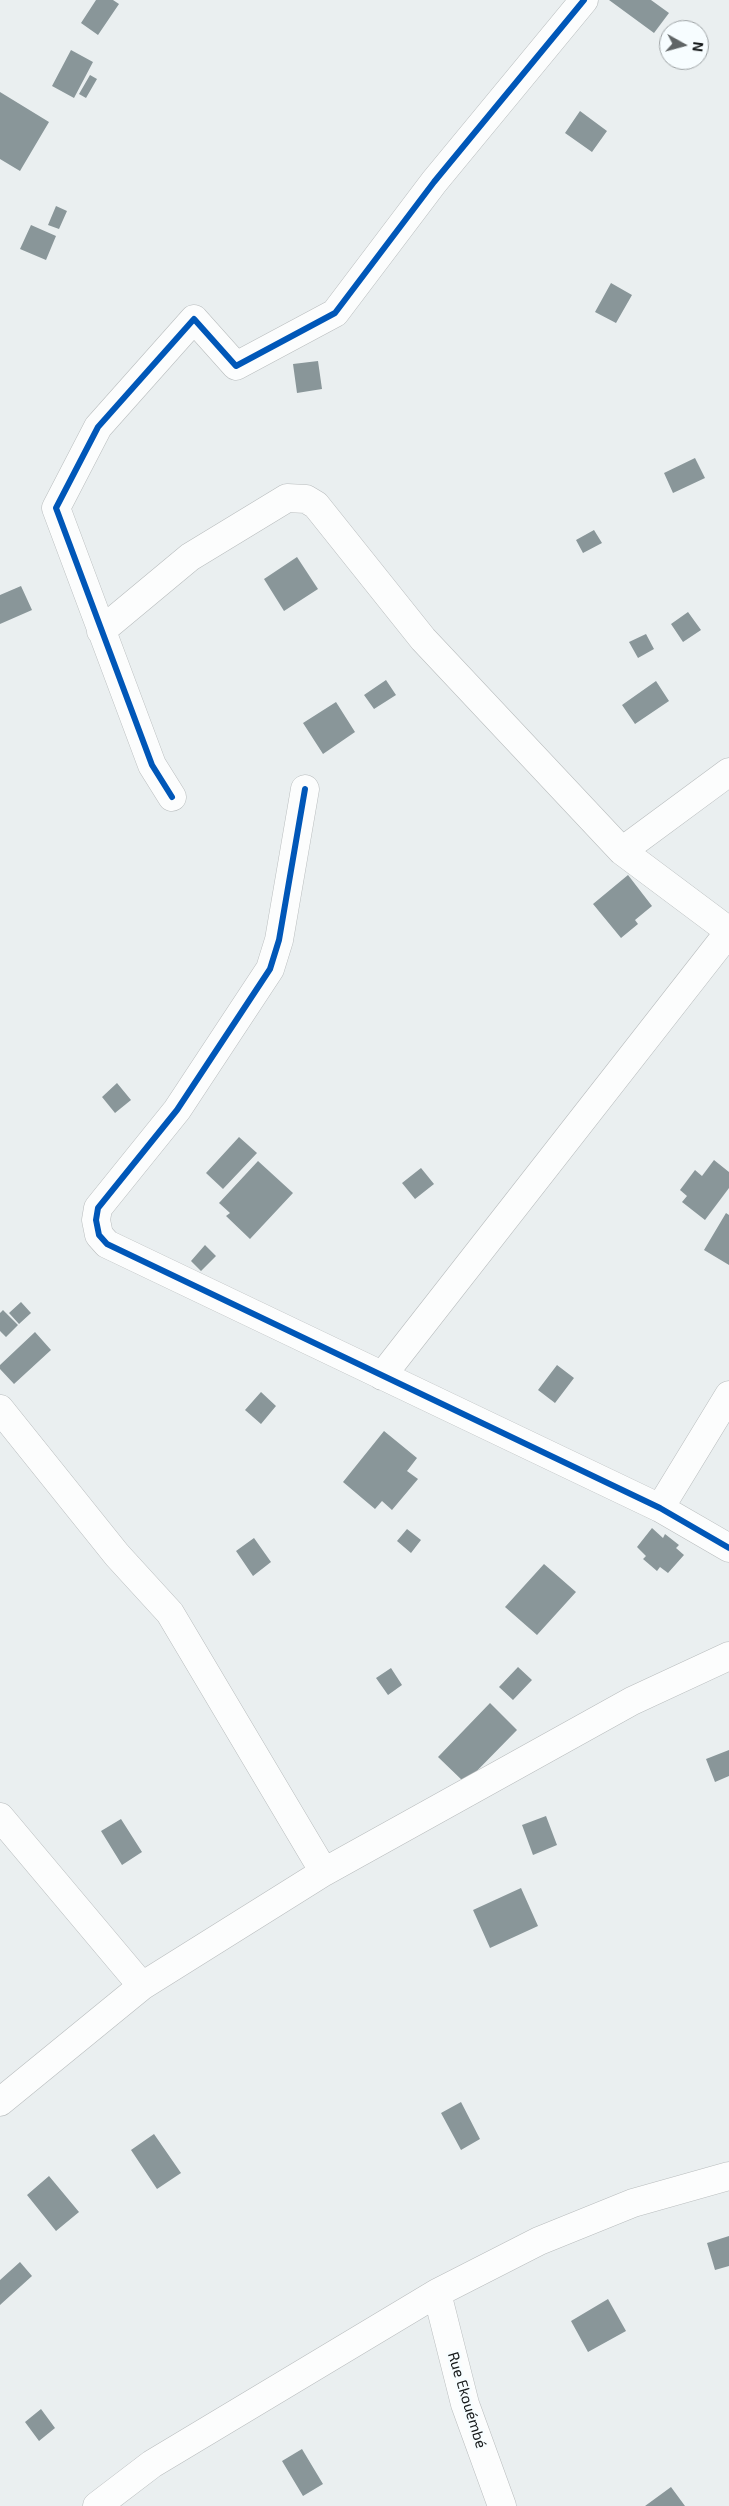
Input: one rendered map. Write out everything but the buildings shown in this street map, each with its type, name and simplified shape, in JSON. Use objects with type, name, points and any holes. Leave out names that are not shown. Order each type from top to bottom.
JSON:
[{"type":"street","points":[[172,797],[152,765],[56,508],[98,427],[194,319],[236,366],[335,313],[434,182],[584,0]]},
{"type":"street","points":[[101,631],[190,557],[287,498],[306,499],[316,505],[423,639],[622,851],[729,932],[382,1376]]},
{"type":"street","points":[[622,851],[729,772]]},
{"type":"street","points":[[305,789],[279,940],[270,969],[177,1110],[98,1208],[96,1220],[99,1235],[107,1244],[660,1508],[729,1548]]},
{"type":"street","points":[[660,1508],[729,1395]]},
{"type":"street","points":[[0,1409],[117,1555],[170,1613],[324,1872]]},
{"type":"street","points":[[0,2102],[142,1986],[324,1872],[632,1701],[729,1656]]},
{"type":"street","points":[[0,1817],[142,1986]]},
{"type":"street","points":[[97,2506],[152,2464],[437,2293],[539,2241],[633,2203],[729,2176]]},
{"type":"street","name":"Rue Ekouémbé","points":[[437,2293],[465,2404],[502,2506]]},
{"type":"cycle path","points":[[172,797],[152,765],[56,508],[98,427],[194,319],[236,366],[335,313],[434,182],[584,0]]},
{"type":"cycle path","points":[[305,789],[279,940],[270,969],[177,1110],[98,1208],[96,1220],[99,1235],[107,1244],[660,1508],[729,1548]]}]
